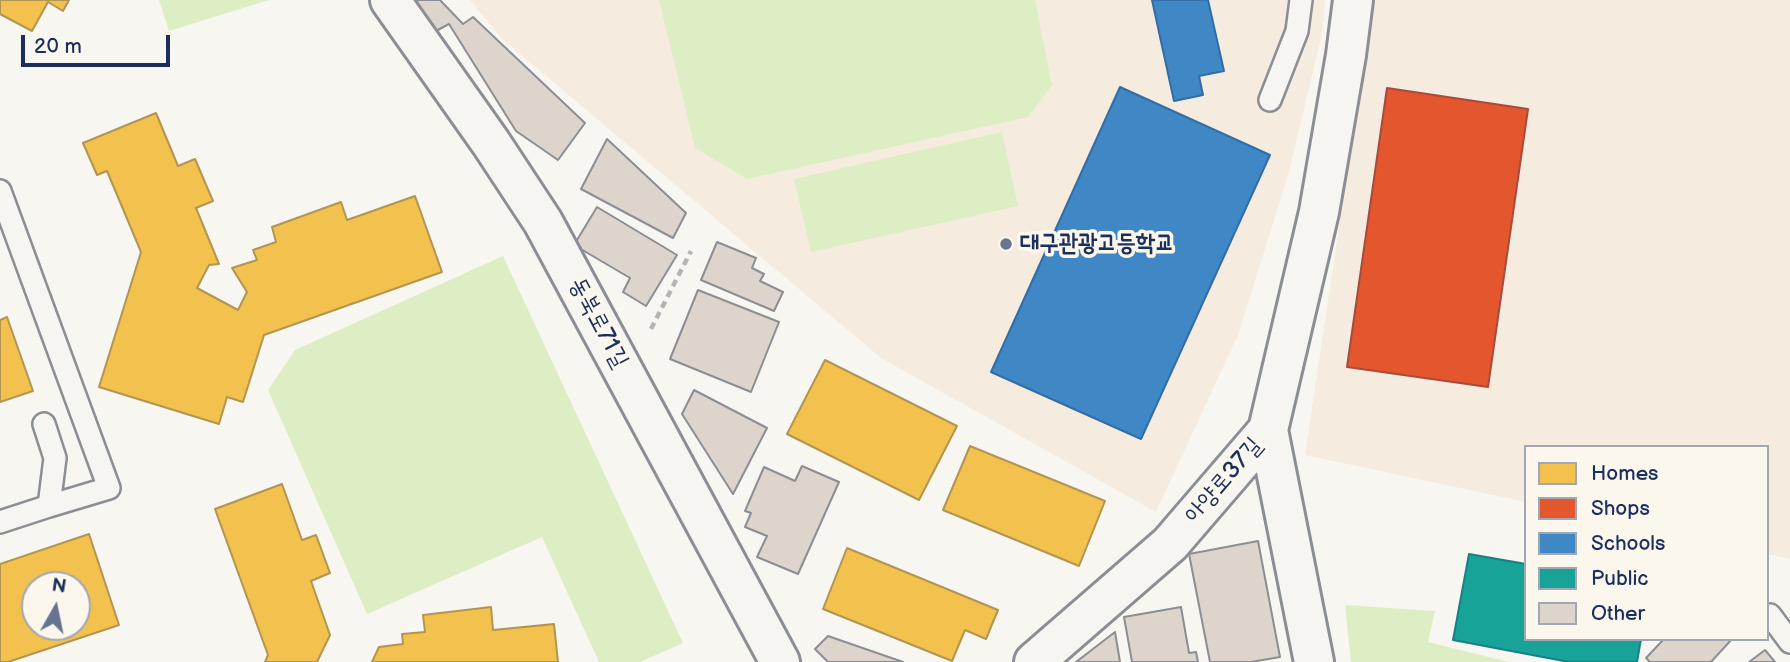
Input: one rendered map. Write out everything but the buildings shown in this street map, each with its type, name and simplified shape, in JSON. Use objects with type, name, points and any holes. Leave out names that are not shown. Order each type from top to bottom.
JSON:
[{"type":"street","name":"동북로71길","points":[[390,0],[543,222],[780,662]]},
{"type":"street","points":[[1268,430],[1319,212],[1353,0]]},
{"type":"street","name":"아양로37길","points":[[1034,662],[1170,544],[1268,430]]},
{"type":"street","name":"아양로37길","points":[[1268,430],[1314,662]]},
{"type":"lane","points":[[1270,100],[1297,31],[1301,0]]},
{"type":"lane","points":[[0,191],[6,225],[110,488],[0,522]]},
{"type":"lane","points":[[44,424],[55,458],[48,506]]},
{"type":"lane","points":[[1770,615],[1790,642]]},
{"type":"path","points":[[626,376],[691,251]]},
{"type":"shaded area","name":"대구관광고등학교","points":[[470,0],[1325,0],[1322,34],[1289,172],[1238,335],[1156,512],[881,358],[502,39]]},
{"type":"shaded area","points":[[1373,0],[1790,0],[1790,559],[1769,554],[1769,445],[1524,445],[1524,502],[1305,455]]},
{"type":"green space","points":[[159,0],[269,0],[169,31]]},
{"type":"green space","points":[[659,0],[1035,0],[1052,85],[1028,117],[747,179],[695,148]]},
{"type":"green space","points":[[1002,132],[1018,206],[811,252],[794,179]]},
{"type":"green space","points":[[503,256],[683,643],[640,662],[599,662],[542,537],[367,614],[268,390],[295,350]]},
{"type":"green space","points":[[1345,605],[1435,611],[1428,642],[1509,662],[1351,662]]},
{"type":"place","name":"대구관광고등학교","points":[[1006,244]]}]
